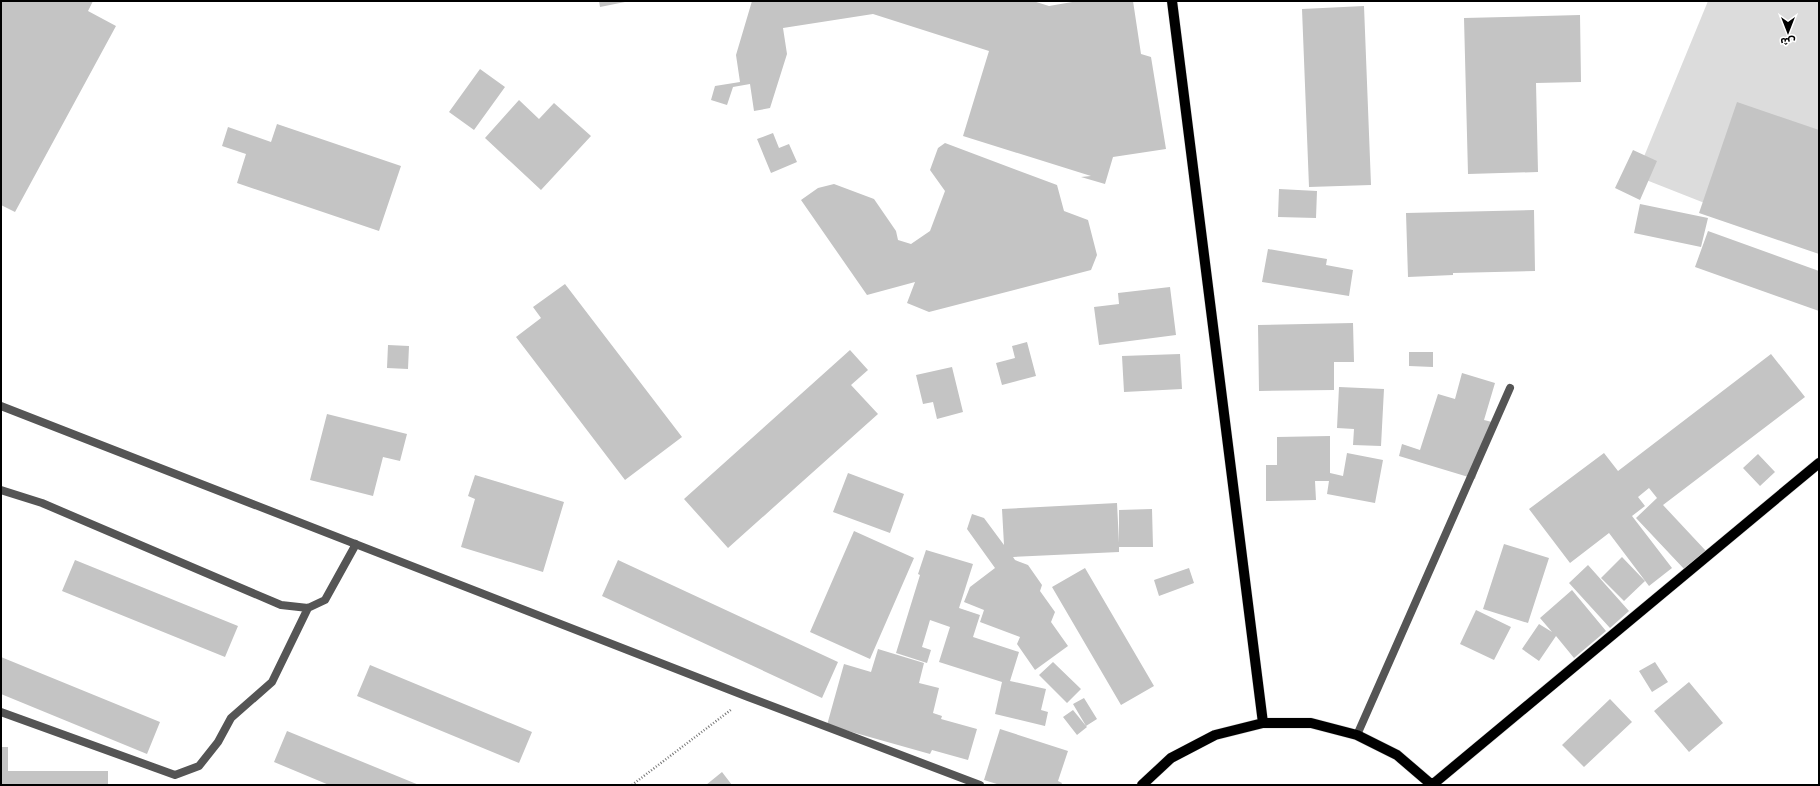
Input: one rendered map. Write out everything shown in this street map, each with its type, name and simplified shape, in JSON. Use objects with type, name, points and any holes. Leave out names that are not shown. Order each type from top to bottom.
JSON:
[{"type":"main road","points":[[1172,1],[1263,723]]},
{"type":"main road","points":[[1142,785],[1171,758],[1215,735],[1263,723],[1311,724],[1357,735],[1397,755],[1432,785],[1819,463]]},
{"type":"street","points":[[1357,735],[1510,388]]},
{"type":"street","points":[[1,406],[748,697],[980,785]]},
{"type":"street","points":[[1,490],[42,503],[281,605],[308,608],[325,600],[356,544]]},
{"type":"street","points":[[1,712],[175,775],[199,766],[218,742],[231,718],[272,682],[308,608]]},
{"type":"path","points":[[632,785],[748,697]]},
{"type":"shaded area","points":[[1708,1],[1819,1],[1819,248],[1636,176]]},
{"type":"building","points":[[1,1],[93,1],[88,11],[116,26],[15,212],[1,205]]},
{"type":"building","points":[[599,1],[625,1],[625,2],[600,7]]},
{"type":"building","points":[[752,1],[1033,1],[1049,6],[1078,1],[1133,1],[1141,54],[1151,57],[1166,149],[1113,157],[1105,184],[1081,177],[1091,176],[963,136],[989,51],[873,14],[783,28],[787,54],[770,108],[754,111],[750,84],[733,87],[727,105],[711,100],[715,86],[740,82],[736,55]]},
{"type":"building","points":[[1364,6],[1371,185],[1309,187],[1302,9]]},
{"type":"building","points":[[1580,15],[1581,82],[1536,83],[1538,172],[1468,174],[1464,18]]},
{"type":"building","points":[[480,69],[505,87],[474,130],[449,112]]},
{"type":"building","points":[[519,100],[539,119],[554,103],[591,136],[541,190],[485,138]]},
{"type":"building","points":[[1737,102],[1819,130],[1819,254],[1699,213]]},
{"type":"building","points":[[277,124],[401,166],[379,231],[237,183],[246,154],[222,146],[228,127],[271,142]]},
{"type":"building","points":[[773,133],[779,148],[789,144],[797,162],[771,173],[757,139]]},
{"type":"building","points":[[945,143],[1057,185],[1064,211],[1088,220],[1097,255],[1091,270],[929,312],[907,303],[915,282],[867,295],[801,200],[818,188],[834,184],[874,199],[896,231],[898,240],[911,244],[930,231],[945,191],[930,170],[938,148]]},
{"type":"building","points":[[1633,150],[1657,161],[1640,200],[1615,188]]},
{"type":"building","points":[[1279,189],[1317,191],[1316,218],[1278,217]]},
{"type":"building","points":[[1640,204],[1708,218],[1701,247],[1634,233]]},
{"type":"building","points":[[1534,210],[1535,271],[1453,273],[1453,275],[1408,277],[1406,213]]},
{"type":"building","points":[[1708,231],[1819,271],[1819,311],[1695,267]]},
{"type":"building","points":[[1268,249],[1327,259],[1326,265],[1353,270],[1349,296],[1262,282]]},
{"type":"building","points":[[565,284],[682,437],[625,480],[516,337],[541,318],[533,307]]},
{"type":"building","points":[[1170,287],[1176,335],[1099,345],[1094,307],[1119,304],[1118,293]]},
{"type":"building","points":[[1353,323],[1354,362],[1334,362],[1334,390],[1259,391],[1258,325]]},
{"type":"building","points":[[1027,342],[1036,376],[1002,385],[996,363],[1015,358],[1012,346]]},
{"type":"building","points":[[388,345],[409,346],[408,369],[387,368]]},
{"type":"building","points":[[850,350],[868,370],[851,385],[878,414],[728,548],[684,499]]},
{"type":"building","points":[[1409,352],[1433,352],[1433,367],[1409,366]]},
{"type":"building","points":[[1180,354],[1182,389],[1124,392],[1122,356]]},
{"type":"building","points":[[1771,354],[1805,397],[1663,505],[1706,551],[1685,570],[1636,518],[1657,498],[1649,488],[1638,497],[1645,506],[1632,516],[1672,568],[1649,586],[1609,533],[1570,563],[1529,509],[1604,453],[1618,471]]},
{"type":"building","points":[[952,367],[963,412],[937,419],[933,402],[923,404],[916,375]]},
{"type":"building","points":[[1462,373],[1495,383],[1484,420],[1492,422],[1475,479],[1399,456],[1402,444],[1420,450],[1438,394],[1455,399]]},
{"type":"building","points":[[1339,387],[1384,389],[1381,446],[1353,445],[1354,429],[1337,428]]},
{"type":"building","points":[[327,414],[407,434],[400,461],[383,457],[373,496],[310,480]]},
{"type":"building","points":[[1330,436],[1330,473],[1343,476],[1347,453],[1383,460],[1375,503],[1327,494],[1329,481],[1315,481],[1316,500],[1266,501],[1266,465],[1277,465],[1277,437]]},
{"type":"building","points":[[1758,454],[1775,472],[1760,486],[1743,468]]},
{"type":"building","points":[[848,473],[904,494],[890,533],[833,512]]},
{"type":"building","points":[[475,475],[564,502],[543,572],[461,547],[475,499],[468,496]]},
{"type":"building","points":[[1117,503],[1119,543],[1119,510],[1152,509],[1153,547],[1119,547],[1119,552],[1013,557],[1015,560],[1028,565],[1042,585],[1040,591],[1055,612],[1051,622],[1068,646],[1035,670],[1017,644],[1020,637],[980,622],[984,610],[964,602],[970,587],[995,568],[967,529],[972,514],[984,518],[1004,545],[1002,509]]},
{"type":"building","points":[[854,531],[914,558],[870,659],[810,632]]},
{"type":"building","points":[[1504,544],[1549,558],[1528,623],[1483,609]]},
{"type":"building","points":[[926,550],[973,564],[959,608],[980,615],[973,637],[1019,652],[1010,681],[1046,689],[1041,710],[1048,712],[1045,726],[995,714],[1002,682],[939,662],[950,627],[930,620],[922,647],[931,650],[927,663],[896,653],[920,575],[918,574]]},
{"type":"building","points":[[1622,557],[1645,581],[1624,601],[1601,578]]},
{"type":"building","points":[[75,560],[238,626],[225,657],[62,591]]},
{"type":"building","points":[[618,560],[838,662],[822,698],[602,596]]},
{"type":"building","points":[[1588,565],[1629,611],[1610,628],[1569,583]]},
{"type":"building","points":[[1085,568],[1154,686],[1121,705],[1052,587]]},
{"type":"building","points":[[1189,568],[1194,583],[1159,596],[1154,580]]},
{"type":"building","points":[[1572,590],[1606,631],[1574,658],[1556,636],[1539,661],[1522,649],[1539,624],[1552,632],[1540,618]]},
{"type":"building","points":[[1476,610],[1511,627],[1494,660],[1460,644]]},
{"type":"building","points":[[878,649],[924,663],[919,683],[939,688],[933,713],[942,716],[941,719],[977,729],[968,760],[932,750],[930,754],[827,725],[844,664],[871,672]]},
{"type":"building","points":[[1,657],[160,722],[147,754],[1,694]]},
{"type":"building","points":[[1053,662],[1081,689],[1067,703],[1039,675]]},
{"type":"building","points":[[1655,662],[1668,682],[1652,692],[1639,671]]},
{"type":"building","points":[[370,665],[532,732],[519,763],[357,696]]},
{"type":"building","points":[[1689,682],[1723,723],[1689,752],[1654,711]]},
{"type":"building","points":[[1084,698],[1097,719],[1086,726],[1073,704]]},
{"type":"building","points":[[1610,699],[1632,722],[1584,767],[1562,745]]},
{"type":"building","points":[[1073,710],[1087,727],[1077,735],[1063,717]]},
{"type":"building","points":[[1000,729],[1068,751],[1058,781],[1062,783],[1061,785],[1000,785],[984,780]]},
{"type":"building","points":[[287,731],[419,785],[329,785],[274,762]]},
{"type":"building","points":[[1,747],[8,747],[8,771],[108,771],[108,785],[1,785]]},
{"type":"building","points":[[722,772],[732,785],[706,785]]}]
